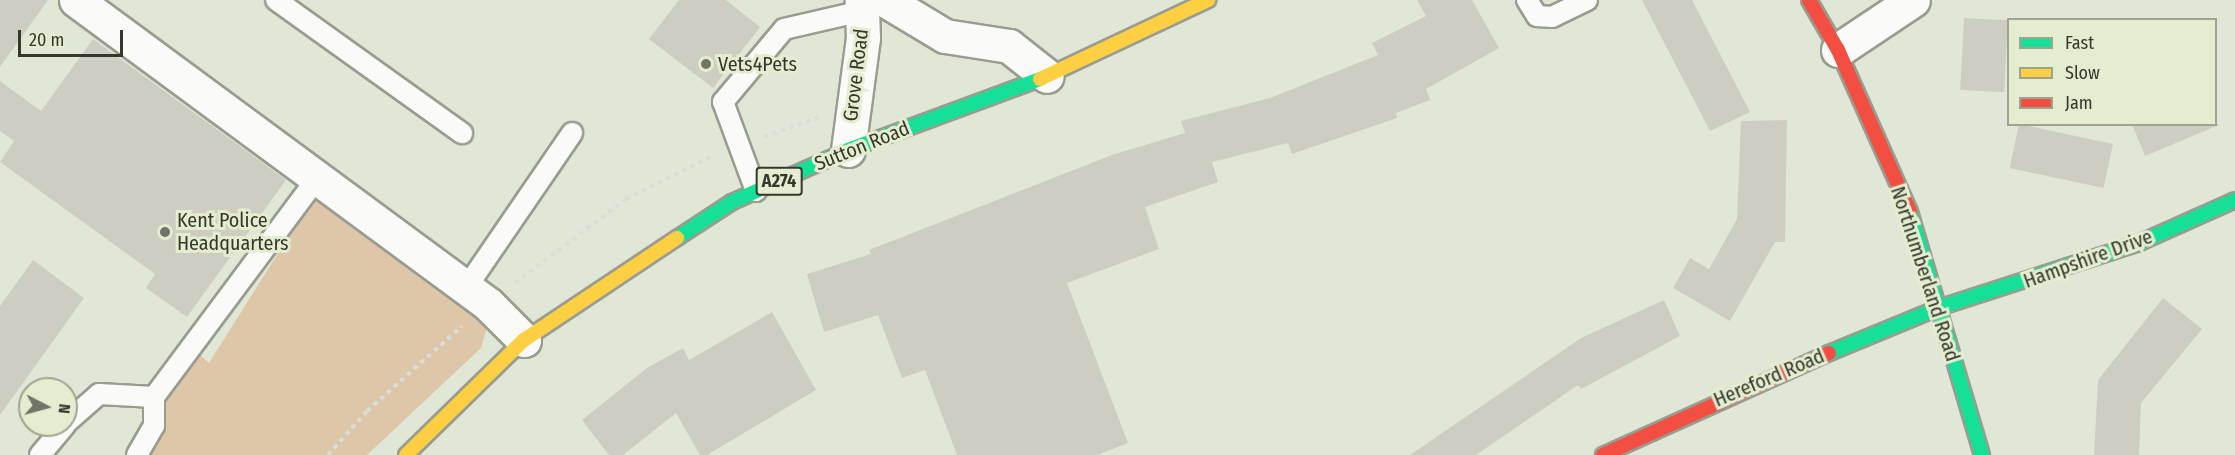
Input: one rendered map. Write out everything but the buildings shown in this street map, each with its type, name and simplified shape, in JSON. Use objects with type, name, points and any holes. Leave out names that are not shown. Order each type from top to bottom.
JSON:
[{"type":"street","points":[[75,0],[477,296],[524,340]]},
{"type":"street","name":"Sutton Road","points":[[406,455],[524,340],[756,191],[848,150],[1047,76],[1208,0]]},
{"type":"street","name":"Northumberland Road","points":[[1809,0],[1838,50],[1910,213],[1982,455]]},
{"type":"street","points":[[1838,50],[1913,0]]},
{"type":"street","points":[[870,4],[945,36],[1009,46],[1047,76]]},
{"type":"street","name":"Grove Road","points":[[848,150],[850,105],[870,4]]},
{"type":"street","name":"Hampshire Drive","points":[[1938,308],[2139,243],[2235,200]]},
{"type":"street","name":"Hereford Road","points":[[1604,455],[1693,410],[1938,308]]},
{"type":"lane","points":[[276,0],[462,133]]},
{"type":"lane","points":[[1527,0],[1538,16],[1552,17],[1587,0]]},
{"type":"lane","points":[[756,191],[741,145],[723,102],[784,29],[870,4]]},
{"type":"lane","points":[[477,296],[572,133]]},
{"type":"lane","points":[[137,455],[154,426],[154,396],[316,178]]},
{"type":"lane","points":[[78,413],[99,394],[154,396]]},
{"type":"lane","points":[[40,455],[55,437]]},
{"type":"path","points":[[328,455],[477,296],[626,198],[741,145],[850,105]]},
{"type":"shaded area","points":[[319,188],[481,310],[487,327],[481,348],[367,455],[142,455],[157,432],[169,385],[195,350],[209,363]]},
{"type":"traffic: fast","points":[[677,238],[732,202],[848,150],[1040,79]]},
{"type":"traffic: fast","points":[[1829,353],[1938,308],[2139,243],[2235,200]]},
{"type":"traffic: fast","points":[[1910,212],[1982,455]]},
{"type":"traffic: slow","points":[[1040,79],[1208,0]]},
{"type":"traffic: slow","points":[[406,455],[524,340],[677,238]]},
{"type":"traffic: jam","points":[[1809,0],[1838,50],[1910,212]]},
{"type":"traffic: jam","points":[[1603,455],[1829,353]]},
{"type":"place","name":"Vets4Pets","points":[[706,64]]},
{"type":"place","name":"Kent Police Headquarters","points":[[165,232]]}]
